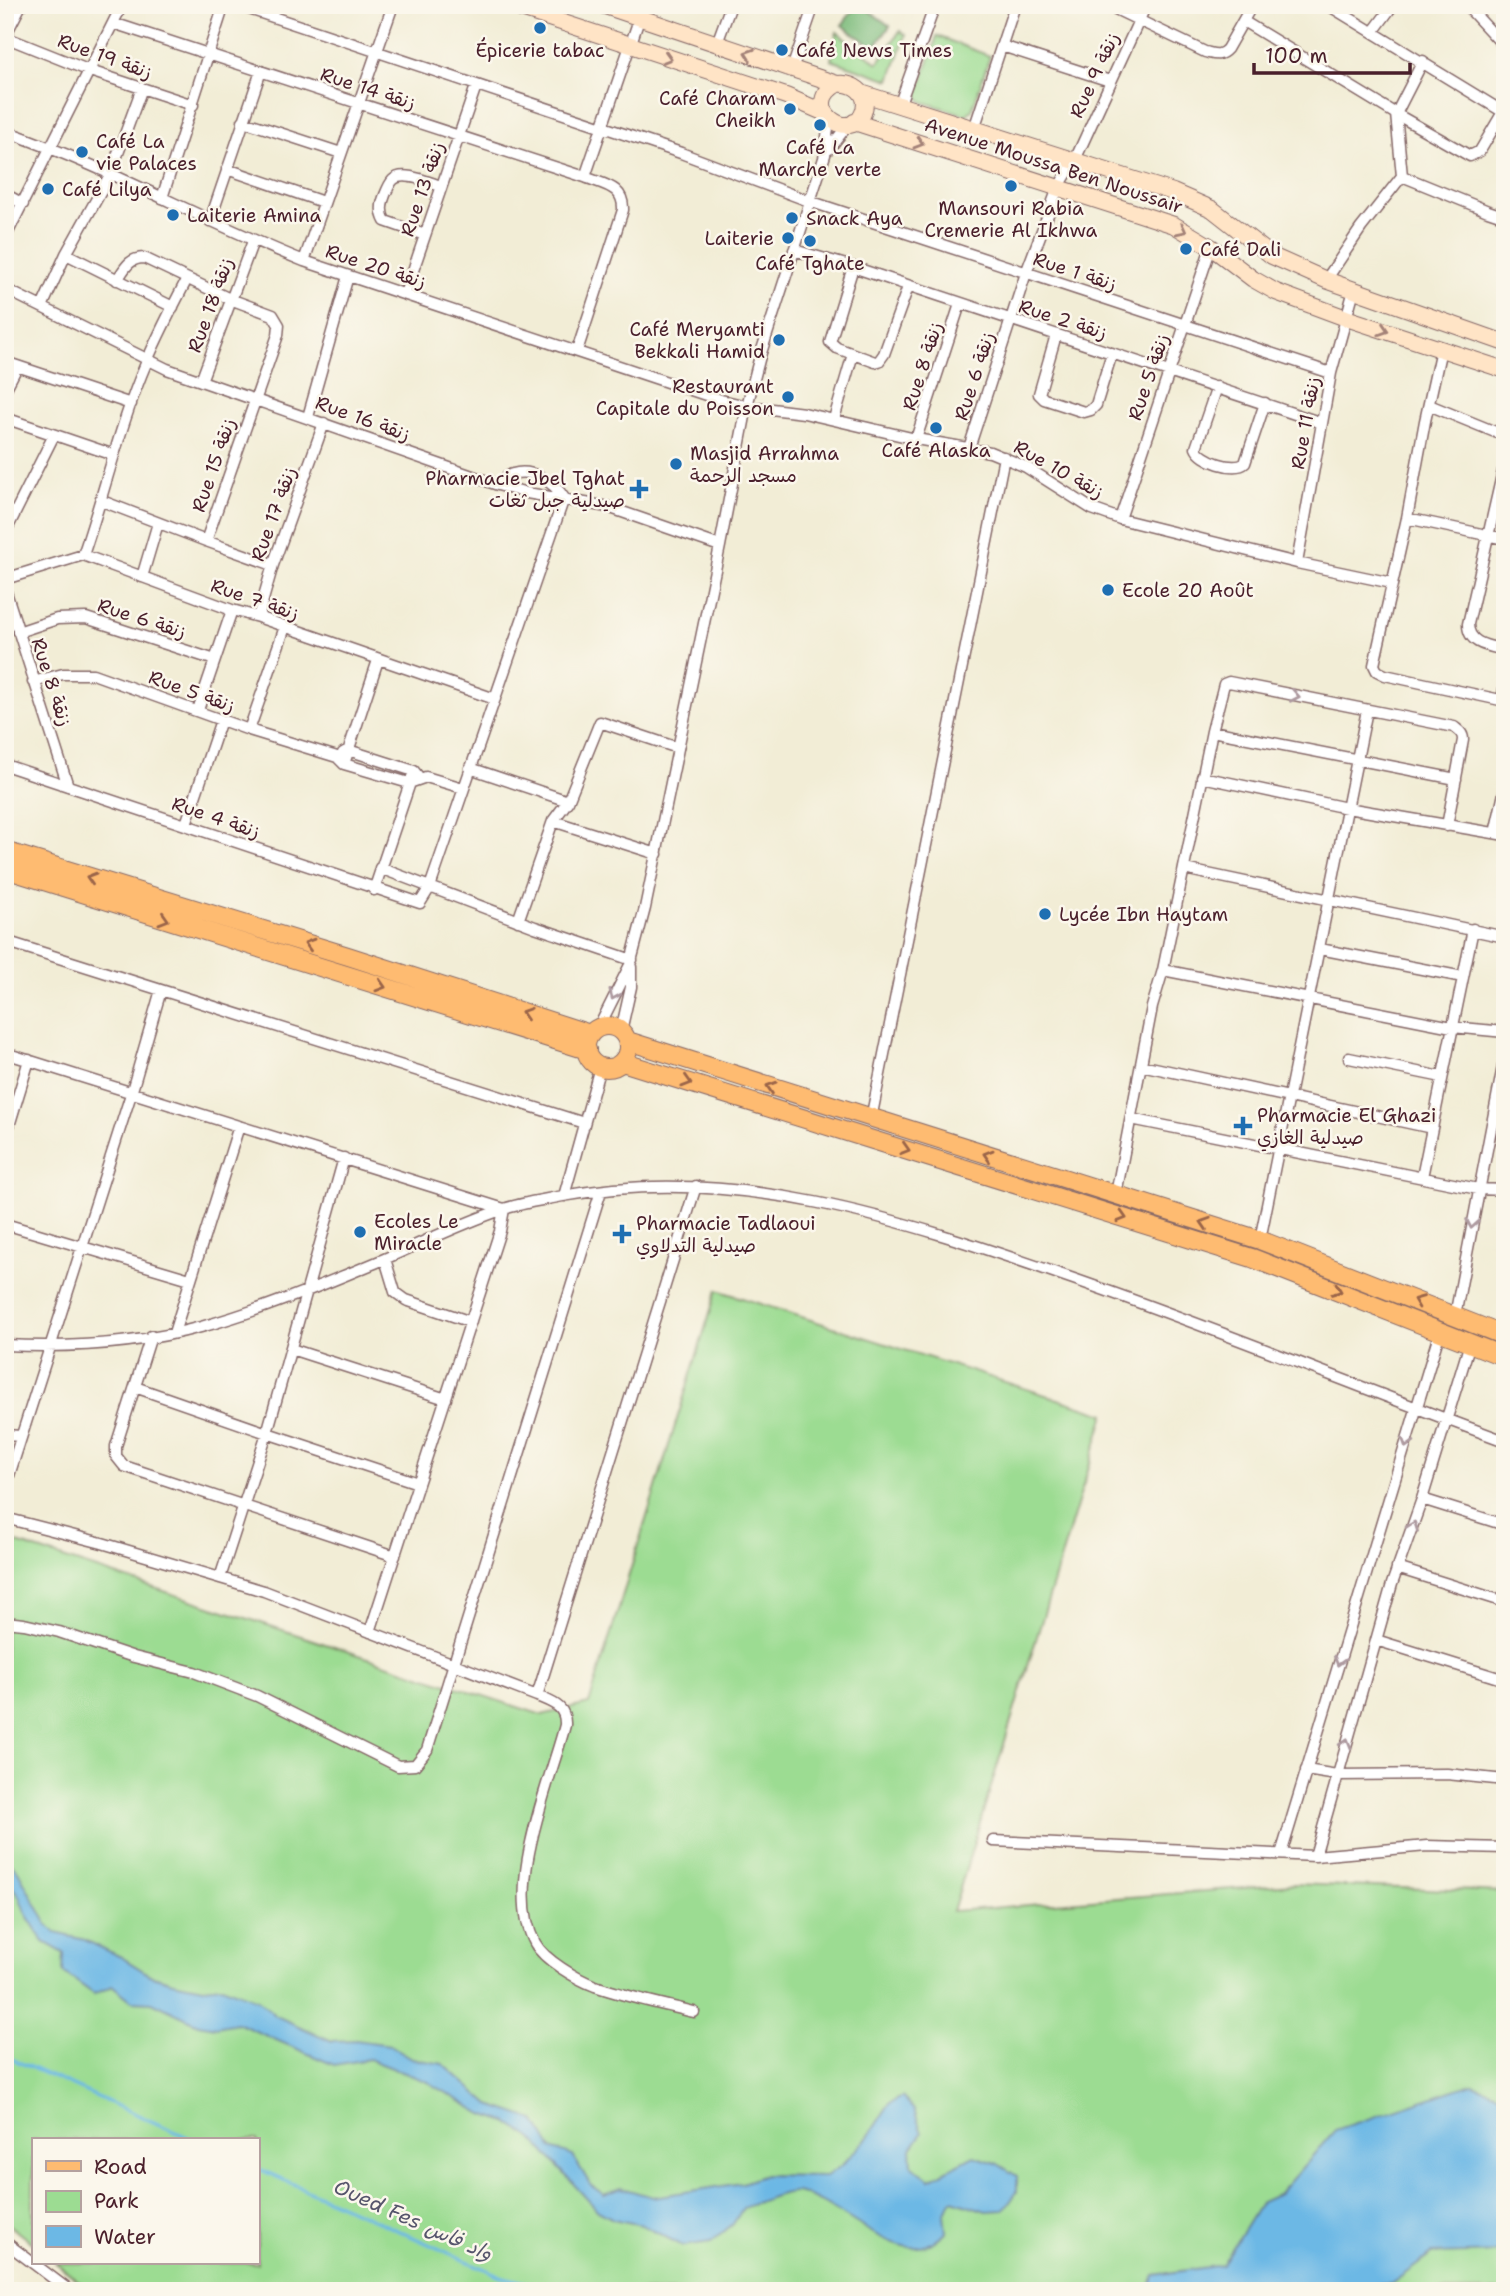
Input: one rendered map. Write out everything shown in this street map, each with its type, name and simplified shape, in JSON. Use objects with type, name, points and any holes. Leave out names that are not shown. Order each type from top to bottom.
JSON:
[{"type":"main road","points":[[5,851],[348,956],[592,1037]]},
{"type":"main road","points":[[5,869],[592,1037],[611,1026],[625,1036],[871,1119],[1260,1240],[1505,1336]]},
{"type":"main road","points":[[592,1037],[594,1063],[608,1068],[622,1062],[627,1056],[625,1036]]},
{"type":"main road","points":[[622,1062],[1182,1235],[1275,1267],[1505,1357]]},
{"type":"street","points":[[5,37],[20,5]]},
{"type":"street","points":[[5,238],[122,5]]},
{"type":"street","points":[[162,198],[211,53],[224,5]]},
{"type":"street","points":[[237,5],[681,153],[809,201]]},
{"type":"street","points":[[304,261],[393,5]]},
{"type":"street","points":[[509,5],[786,96],[827,116],[834,123],[851,124]]},
{"type":"street","points":[[602,5],[642,12],[717,43],[837,85],[850,84],[864,99],[863,112],[825,155]]},
{"type":"street","points":[[717,43],[731,5]]},
{"type":"street","points":[[792,69],[814,5]]},
{"type":"street","points":[[900,106],[935,5]]},
{"type":"street","points":[[974,129],[1016,5]]},
{"type":"street","points":[[1107,5],[1205,52],[1218,54],[1227,49],[1252,5]]},
{"type":"street","name":"Rue 9 زنقة","points":[[1075,160],[1146,5]]},
{"type":"street","points":[[1373,32],[1393,5]]},
{"type":"street","points":[[1466,5],[1505,47]]},
{"type":"street","points":[[1242,21],[1396,114],[1472,156],[1480,151],[1504,112],[1334,7]]},
{"type":"street","points":[[585,177],[642,12]]},
{"type":"street","name":"Rue 14 زنقة","points":[[113,23],[585,177],[620,192],[624,199],[623,209],[577,351]]},
{"type":"street","name":"Rue 19 زنقة","points":[[5,37],[90,71],[193,105]]},
{"type":"street","points":[[1002,46],[1110,80]]},
{"type":"street","points":[[1326,281],[1402,176],[1396,114],[1423,61]]},
{"type":"street","points":[[210,221],[261,71]]},
{"type":"street","points":[[625,1036],[631,962],[657,854],[747,406],[825,155],[827,116],[824,99],[826,93],[837,85]]},
{"type":"street","name":"Rue 13 زنقة","points":[[405,294],[476,86]]},
{"type":"street","points":[[42,307],[66,254],[110,175],[142,88]]},
{"type":"street","name":"Avenue Moussa Ben Noussair","points":[[861,93],[1190,199],[1212,209],[1272,256],[1326,281],[1505,343]]},
{"type":"street","points":[[243,121],[341,153]]},
{"type":"street","name":"Avenue Moussa Ben Noussair","points":[[851,124],[1174,225],[1276,292],[1505,370]]},
{"type":"street","name":"Rue 20 زنقة","points":[[5,131],[52,148],[253,241],[304,261],[747,406]]},
{"type":"street","name":"Rue 6 زنقة","points":[[969,448],[1026,273],[1058,188],[1075,160]]},
{"type":"street","points":[[227,169],[323,202]]},
{"type":"street","points":[[425,235],[385,221],[381,211],[383,199],[392,180],[397,177],[406,176],[441,186]]},
{"type":"street","points":[[1402,176],[1488,211],[1503,214]]},
{"type":"street","points":[[5,194],[23,204]]},
{"type":"street","name":"Rue 1 زنقة","points":[[809,201],[1331,373]]},
{"type":"street","name":"Rue 18 زنقة","points":[[201,381],[253,241]]},
{"type":"street","name":"Rue 5 زنقة","points":[[1120,519],[1211,247]]},
{"type":"street","name":"Rue 2 زنقة","points":[[794,250],[853,267],[1322,423]]},
{"type":"street","points":[[66,254],[173,307]]},
{"type":"street","points":[[117,280],[132,259],[144,258],[230,299],[272,315],[279,325],[278,335],[254,400]]},
{"type":"street","points":[[853,267],[830,338],[833,346],[874,362],[881,358],[908,287]]},
{"type":"street","points":[[308,417],[348,276]]},
{"type":"street","points":[[5,579],[83,555],[147,361],[187,279]]},
{"type":"street","name":"Rue 16 زنقة","points":[[5,289],[147,361],[201,381],[498,485],[527,493],[608,507],[720,546]]},
{"type":"street","name":"Rue 11 زنقة","points":[[1297,563],[1331,373],[1354,290]]},
{"type":"street","name":"Rue 8 زنقة","points":[[916,439],[960,304]]},
{"type":"street","points":[[1056,335],[1039,394],[1084,412],[1096,405],[1112,353]]},
{"type":"street","points":[[1441,349],[1407,518],[1374,658],[1377,671],[1385,675],[1503,701],[1505,683]]},
{"type":"street","points":[[834,419],[853,354]]},
{"type":"street","points":[[5,362],[131,404]]},
{"type":"street","points":[[5,390],[17,367]]},
{"type":"street","points":[[1217,387],[1196,448],[1203,458],[1235,468],[1241,467],[1245,463],[1265,403]]},
{"type":"street","name":"Rue 15 زنقة","points":[[205,541],[254,400]]},
{"type":"street","points":[[1429,405],[1505,436]]},
{"type":"street","name":"Rue 10 زنقة","points":[[747,406],[834,419],[1004,457],[1026,467],[1079,502],[1120,519],[1297,563],[1392,583]]},
{"type":"street","points":[[5,418],[114,455]]},
{"type":"street","name":"Rue 17 زنقة","points":[[258,617],[273,565],[324,423]]},
{"type":"street","points":[[5,533],[54,435]]},
{"type":"street","points":[[871,1119],[1004,457]]},
{"type":"street","points":[[1505,462],[1468,624],[1469,635],[1482,645],[1505,650]]},
{"type":"street","points":[[430,887],[564,498],[555,485],[524,473],[514,473],[498,485]]},
{"type":"street","name":"Rue 15 زنقة","points":[[102,501],[273,565]]},
{"type":"street","points":[[1407,518],[1505,539]]},
{"type":"street","points":[[142,577],[158,523]]},
{"type":"street","name":"Rue 7 زنقة","points":[[83,555],[232,610],[495,699]]},
{"type":"street","name":"Rue 8 زنقة","points":[[5,589],[68,786]]},
{"type":"street","points":[[198,710],[232,610]]},
{"type":"street","name":"Rue 6 زنقة","points":[[18,632],[57,619],[86,618],[215,660]]},
{"type":"street","points":[[249,730],[285,627]]},
{"type":"street","points":[[340,761],[348,750],[378,660]]},
{"type":"street","name":"Rue 5 زنقة","points":[[33,682],[63,674],[93,674],[409,783]]},
{"type":"street","points":[[1116,1195],[1152,1007],[1163,970],[1221,688],[1228,682],[1454,727],[1463,735],[1463,740],[1447,826]]},
{"type":"street","points":[[1260,1240],[1367,710]]},
{"type":"street","points":[[186,824],[220,720]]},
{"type":"street","points":[[518,921],[553,821],[568,801],[600,722],[678,748]]},
{"type":"street","points":[[1212,731],[1455,779]]},
{"type":"street","points":[[348,750],[463,788]]},
{"type":"street","name":"Rue 4 زنقة","points":[[5,765],[416,904],[423,902],[430,887]]},
{"type":"street","points":[[470,768],[568,801]]},
{"type":"street","points":[[374,890],[409,783],[417,774]]},
{"type":"street","points":[[1202,777],[1348,808],[1500,834],[1505,789]]},
{"type":"street","points":[[553,821],[657,854]]},
{"type":"street","points":[[380,868],[631,962]]},
{"type":"street","points":[[1184,869],[1505,937]]},
{"type":"street","points":[[1422,1177],[1473,929]]},
{"type":"street","points":[[5,941],[584,1123]]},
{"type":"street","points":[[1320,949],[1463,977]]},
{"type":"street","points":[[592,1037],[631,962]]},
{"type":"street","points":[[1163,970],[1452,1027],[1505,1032]]},
{"type":"street","points":[[5,1488],[131,1094],[161,990]]},
{"type":"street","points":[[5,1053],[504,1209]]},
{"type":"street","points":[[1455,1316],[1505,1056]]},
{"type":"street","points":[[1349,1058],[1442,1077]]},
{"type":"street","points":[[5,1139],[29,1060]]},
{"type":"street","points":[[1142,1065],[1432,1128]]},
{"type":"street","points":[[564,1196],[600,1066]]},
{"type":"street","points":[[1131,1119],[1478,1189],[1505,1189],[1500,1085]]},
{"type":"street","points":[[174,1333],[239,1126]]},
{"type":"street","points":[[220,1578],[267,1433],[344,1158]]},
{"type":"street","points":[[537,1696],[696,1186]]},
{"type":"street","points":[[5,1345],[84,1346],[174,1333],[243,1314],[306,1292],[504,1209],[564,1196],[634,1187],[696,1186],[753,1191],[844,1208],[929,1232],[1165,1310],[1505,1441]]},
{"type":"street","points":[[5,1622],[59,1632],[134,1657],[194,1672],[257,1696],[398,1766],[415,1765],[424,1756],[601,1191]]},
{"type":"street","points":[[370,1632],[500,1231],[504,1209]]},
{"type":"street","points":[[5,1224],[190,1279]]},
{"type":"street","points":[[385,1259],[395,1292],[406,1300],[471,1322]]},
{"type":"street","points":[[1281,1854],[1440,1331]]},
{"type":"street","points":[[151,1336],[116,1446],[116,1456],[124,1466],[395,1556]]},
{"type":"street","points":[[1315,1856],[1397,1569],[1422,1499],[1470,1343]]},
{"type":"street","points":[[291,1349],[446,1399]]},
{"type":"street","points":[[135,1387],[418,1483]]},
{"type":"street","points":[[5,1434],[21,1436]]},
{"type":"street","points":[[1422,1499],[1505,1525]]},
{"type":"street","points":[[5,1518],[102,1543],[264,1591],[560,1707],[565,1715],[565,1725],[526,1860],[524,1906],[535,1944],[569,1972],[594,1985],[694,2012]]},
{"type":"street","points":[[1397,1569],[1505,1602]]},
{"type":"street","points":[[1376,1640],[1505,1680]]},
{"type":"street","points":[[1306,1770],[1337,1775],[1447,1774],[1505,1780]]},
{"type":"street","points":[[993,1841],[1315,1856],[1427,1846],[1505,1848]]},
{"type":"street","points":[[5,2242],[52,2285],[70,2291]]},
{"type":"green space","points":[[857,5],[861,5],[890,26],[874,48],[842,25]]},
{"type":"green space","points":[[900,31],[906,35],[890,80],[831,60],[837,32],[878,63]]},
{"type":"green space","points":[[937,36],[990,56],[972,110],[966,115],[923,102],[917,96]]},
{"type":"green space","points":[[717,1290],[1105,1414],[953,1911],[1293,1884],[1505,1892],[1505,2291],[91,2291],[57,2264],[259,2264],[259,2138],[32,2138],[32,2243],[5,2222],[5,1539],[542,1715],[589,1704]]},
{"type":"water","points":[[5,1857],[18,1871],[46,1923],[56,1933],[85,1940],[150,1975],[203,1988],[222,1986],[258,2000],[276,2016],[332,2041],[356,2040],[390,2045],[414,2059],[443,2064],[490,2105],[535,2120],[551,2148],[573,2156],[590,2184],[604,2195],[621,2188],[653,2197],[742,2183],[765,2175],[826,2176],[842,2165],[868,2137],[890,2103],[902,2097],[914,2110],[922,2133],[911,2149],[912,2166],[930,2179],[974,2156],[996,2163],[1017,2176],[1017,2192],[1004,2210],[986,2211],[952,2200],[944,2214],[946,2232],[928,2245],[913,2247],[896,2244],[879,2237],[828,2205],[790,2192],[743,2208],[733,2224],[711,2242],[683,2246],[642,2225],[613,2219],[598,2211],[532,2138],[507,2122],[483,2114],[428,2082],[369,2059],[334,2065],[237,2023],[216,2027],[198,2024],[152,2002],[132,2001],[113,1986],[94,1994],[63,1972],[64,1953],[44,1942],[26,1914],[19,1896],[5,1877]]},
{"type":"water","points":[[1472,2084],[1505,2096],[1505,2252],[1432,2254],[1391,2284],[1274,2291],[1148,2290],[1154,2275],[1222,2265],[1261,2202],[1279,2194],[1335,2130]]},
{"type":"waterway","name":"Oued Fes واد فاس","points":[[5,2056],[190,2138]]},
{"type":"waterway","name":"Oued Fes واد فاس","points":[[259,2169],[503,2277],[559,2291]]},
{"type":"place","name":"Épicerie tabac","points":[[540,28]]},
{"type":"place","name":"Café News Times","points":[[782,50]]},
{"type":"place","name":"Café Charam Cheikh","points":[[790,109]]},
{"type":"place","name":"Café La Marche verte","points":[[820,125]]},
{"type":"place","name":"Café La vie Palaces","points":[[82,152]]},
{"type":"place","name":"Mansouri Rabia Cremerie Al Ikhwa","points":[[1011,186]]},
{"type":"place","name":"Café Lilya","points":[[48,189]]},
{"type":"place","name":"Laiterie Amina","points":[[173,215]]},
{"type":"place","name":"Snack Aya","points":[[792,218]]},
{"type":"place","name":"Laiterie","points":[[788,238]]},
{"type":"place","name":"Café Tghate","points":[[810,241]]},
{"type":"place","name":"Café Dali","points":[[1186,249]]},
{"type":"place","name":"Café Meryamti Bekkali Hamid","points":[[779,340]]},
{"type":"place","name":"Restaurant Capitale du Poisson","points":[[788,397]]},
{"type":"place","name":"Café Alaska","points":[[936,428]]},
{"type":"place","name":"Masjid Arrahma مسجد الرحمة","points":[[676,464]]},
{"type":"place","name":"Pharmacie Jbel Tghat صيدلية جبل ثغات","points":[[639,489]]},
{"type":"place","name":"Ecole 20 Août","points":[[1108,590]]},
{"type":"place","name":"Lycée Ibn Haytam","points":[[1045,914]]},
{"type":"place","name":"Pharmacie El Ghazi صيدلية الغازي","points":[[1243,1126]]},
{"type":"place","name":"Ecoles Le Miracle","points":[[360,1232]]},
{"type":"place","name":"Pharmacie Tadlaoui صيدلية التدلاوي","points":[[622,1234]]}]
